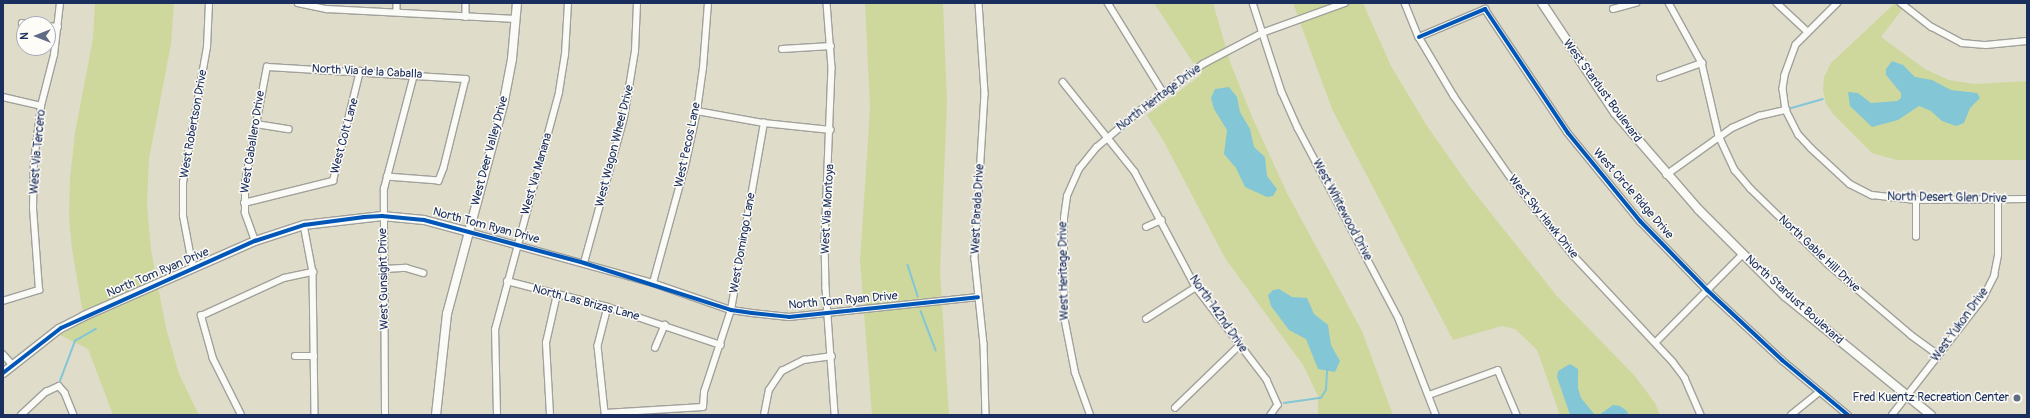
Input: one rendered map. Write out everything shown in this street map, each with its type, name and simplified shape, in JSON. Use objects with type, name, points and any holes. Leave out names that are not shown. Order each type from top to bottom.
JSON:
[{"type":"street","name":"West Via Tercero","points":[[3,302],[39,290],[33,208],[34,161],[42,106],[58,27],[60,3]]},
{"type":"street","name":"West Robertson Drive","points":[[193,269],[183,216],[183,183],[192,123],[204,70],[209,3]]},
{"type":"street","points":[[298,3],[397,12],[516,19]]},
{"type":"street","points":[[397,3],[397,12]]},
{"type":"street","points":[[466,3],[466,17]]},
{"type":"street","name":"West Deer Valley Drive","points":[[436,415],[445,326],[509,78],[517,3]]},
{"type":"street","name":"West Via Manana","points":[[497,415],[495,330],[559,92],[565,55],[568,3]]},
{"type":"street","name":"West Wagon Wheel Drive","points":[[584,263],[624,118],[635,51],[638,3]]},
{"type":"street","name":"West Pecos Lane","points":[[653,283],[686,162],[697,111],[703,68],[708,3]]},
{"type":"street","name":"West Via Montoya","points":[[827,3],[831,46],[832,130],[825,241],[835,415]]},
{"type":"street","name":"West Parada Drive","points":[[979,3],[985,94],[975,259],[985,365],[986,415]]},
{"type":"street","points":[[1108,3],[1163,92]]},
{"type":"street","name":"West Whitewood Drive","points":[[1253,3],[1262,33],[1298,128],[1399,319],[1436,415]]},
{"type":"street","name":"North Heritage Drive","points":[[1107,138],[1163,92],[1203,64],[1262,33],[1345,3]]},
{"type":"street","name":"West Sky Hawk Drive","points":[[1405,3],[1418,37],[1457,102],[1509,175],[1573,255],[1656,342],[1685,378],[1701,415]]},
{"type":"street","name":"West Stardust Boulevard","points":[[1542,3],[1615,113],[1666,175]]},
{"type":"street","points":[[1613,10],[1636,3]]},
{"type":"street","name":"North Gable Hill Drive","points":[[1669,3],[1702,63],[1719,136],[1735,170],[1787,226],[1866,298],[1939,355]]},
{"type":"street","points":[[1777,3],[1807,31]]},
{"type":"street","name":"North Desert Glen Drive","points":[[1838,3],[1807,31],[1796,45],[1788,63],[1783,89],[1786,110],[1799,135],[1835,172],[1857,189],[1886,198],[1916,200],[2027,199]]},
{"type":"street","points":[[1902,3],[1932,27],[1962,43],[1986,45],[2027,41]]},
{"type":"street","name":"West Circle Ridge Drive","points":[[1418,37],[1485,9],[1544,100],[1599,173],[1640,221],[1707,290],[1819,392],[1848,415]]},
{"type":"street","points":[[782,49],[831,46]]},
{"type":"street","points":[[1660,78],[1702,63]]},
{"type":"street","name":"North Via de la Caballa","points":[[267,67],[466,79],[444,168],[438,181],[387,177]]},
{"type":"street","name":"West Caballero Drive","points":[[255,241],[244,203],[245,183],[267,67]]},
{"type":"street","name":"West Colt Lane","points":[[244,203],[333,181],[360,72]]},
{"type":"street","name":"West Gunsight Drive","points":[[385,415],[384,269],[382,216],[387,177],[414,75]]},
{"type":"street","name":"North 142nd Drive","points":[[1064,82],[1135,172],[1162,220],[1196,287],[1266,380],[1278,405],[1271,415]]},
{"type":"street","points":[[3,97],[42,106]]},
{"type":"street","points":[[1666,175],[1719,136],[1747,120],[1786,110]]},
{"type":"street","points":[[697,111],[764,123],[832,130]]},
{"type":"street","name":"West Domingo Lane","points":[[608,307],[598,346],[605,413],[703,407],[704,392],[721,345],[731,310],[764,123]]},
{"type":"street","points":[[256,124],[289,129]]},
{"type":"street","name":"West Heritage Drive","points":[[1090,415],[1075,374],[1066,336],[1064,218],[1067,196],[1079,169],[1107,138]]},
{"type":"street","name":"North Stardust Boulevard","points":[[1666,175],[1785,296],[1931,415]]},
{"type":"street","points":[[1916,200],[1916,237]]},
{"type":"street","name":"West Yukon Drive","points":[[1892,415],[1983,298],[1994,276],[1998,255],[1998,200]]},
{"type":"street","name":"North Tom Ryan Drive","points":[[3,373],[12,364],[59,329],[255,241],[304,225],[382,216],[424,220],[469,232],[653,283],[731,310],[789,317],[978,297]]},
{"type":"street","points":[[1146,226],[1162,220]]},
{"type":"street","points":[[304,225],[313,272],[315,415]]},
{"type":"street","points":[[1656,342],[1743,254]]},
{"type":"street","points":[[384,269],[406,268],[423,273]]},
{"type":"street","points":[[241,415],[213,359],[201,316],[284,278],[313,272]]},
{"type":"street","name":"North Las Brizas Lane","points":[[507,281],[608,307],[721,345]]},
{"type":"street","points":[[1146,318],[1196,287]]},
{"type":"street","points":[[550,415],[546,343],[557,294]]},
{"type":"street","points":[[655,348],[665,325]]},
{"type":"street","points":[[1175,408],[1239,346]]},
{"type":"street","points":[[3,354],[12,364]]},
{"type":"street","points":[[295,356],[314,356]]},
{"type":"street","points":[[764,415],[769,390],[786,368],[804,360],[832,356]]},
{"type":"street","points":[[781,362],[786,368]]},
{"type":"street","points":[[1429,395],[1498,370],[1517,415]]},
{"type":"street","points":[[21,415],[46,392],[59,386],[65,393],[74,415]]},
{"type":"street","points":[[1791,415],[1819,392]]},
{"type":"green space","points":[[95,3],[174,3],[171,44],[149,159],[147,204],[151,250],[166,328],[179,374],[199,415],[113,415],[88,349],[60,335],[87,320],[82,308],[72,249],[69,218],[70,178],[75,133],[93,38]]},
{"type":"green space","points":[[865,3],[943,3],[947,102],[940,272],[949,415],[872,415],[860,261],[870,109]]},
{"type":"green space","points":[[1154,3],[1213,3],[1230,62],[1253,119],[1287,193],[1362,331],[1393,415],[1318,415],[1318,396],[1303,365],[1225,258],[1163,140],[1147,115],[1201,75]]},
{"type":"green space","points":[[1293,3],[1363,3],[1391,66],[1427,126],[1470,187],[1556,295],[1634,375],[1655,403],[1660,415],[1560,415],[1537,350],[1515,329],[1502,326],[1453,340],[1332,109]]},
{"type":"green space","points":[[1895,3],[1907,3],[1881,37],[1925,69],[1949,80],[1975,84],[2027,81],[2027,160],[1897,160],[1872,153],[1834,115],[1826,104],[1823,91],[1824,77],[1831,63]]},
{"type":"water","points":[[1892,61],[1903,65],[1915,77],[1932,80],[1951,90],[1977,93],[1980,98],[1970,108],[1964,123],[1956,126],[1942,121],[1931,111],[1919,106],[1898,120],[1872,127],[1850,106],[1848,92],[1858,93],[1871,103],[1897,101],[1901,98],[1901,93],[1886,75],[1886,69]]},
{"type":"water","points":[[1229,87],[1237,97],[1240,112],[1250,129],[1254,147],[1265,157],[1267,176],[1277,189],[1273,196],[1267,197],[1245,187],[1236,168],[1224,154],[1227,130],[1214,109],[1211,98],[1215,89]]},
{"type":"water","points":[[1279,289],[1292,297],[1307,298],[1314,314],[1328,325],[1331,345],[1340,361],[1335,372],[1318,369],[1306,339],[1289,330],[1271,306],[1268,295],[1273,290]]},
{"type":"water","points":[[1570,364],[1578,369],[1578,388],[1581,398],[1595,415],[1570,415],[1557,377],[1558,371]]},
{"type":"water","points":[[1613,405],[1620,406],[1627,411],[1628,415],[1599,415]]},
{"type":"waterway","points":[[1788,109],[1823,99]]},
{"type":"waterway","points":[[908,265],[918,296]]},
{"type":"waterway","points":[[921,311],[936,350]]},
{"type":"waterway","points":[[60,381],[75,341],[96,329]]},
{"type":"waterway","points":[[1284,403],[1321,398],[1326,390],[1327,371]]},
{"type":"cycle path","points":[[1419,37],[1485,9],[1568,133],[1640,221],[1707,290],[1782,360],[1848,415]]},
{"type":"cycle path","points":[[3,373],[61,328],[255,241],[304,225],[364,217],[382,216],[424,220],[584,263],[731,310],[752,313],[789,317],[978,297]]},
{"type":"place","name":"Fred Kuentz Recreation Center","points":[[2017,398]]}]
